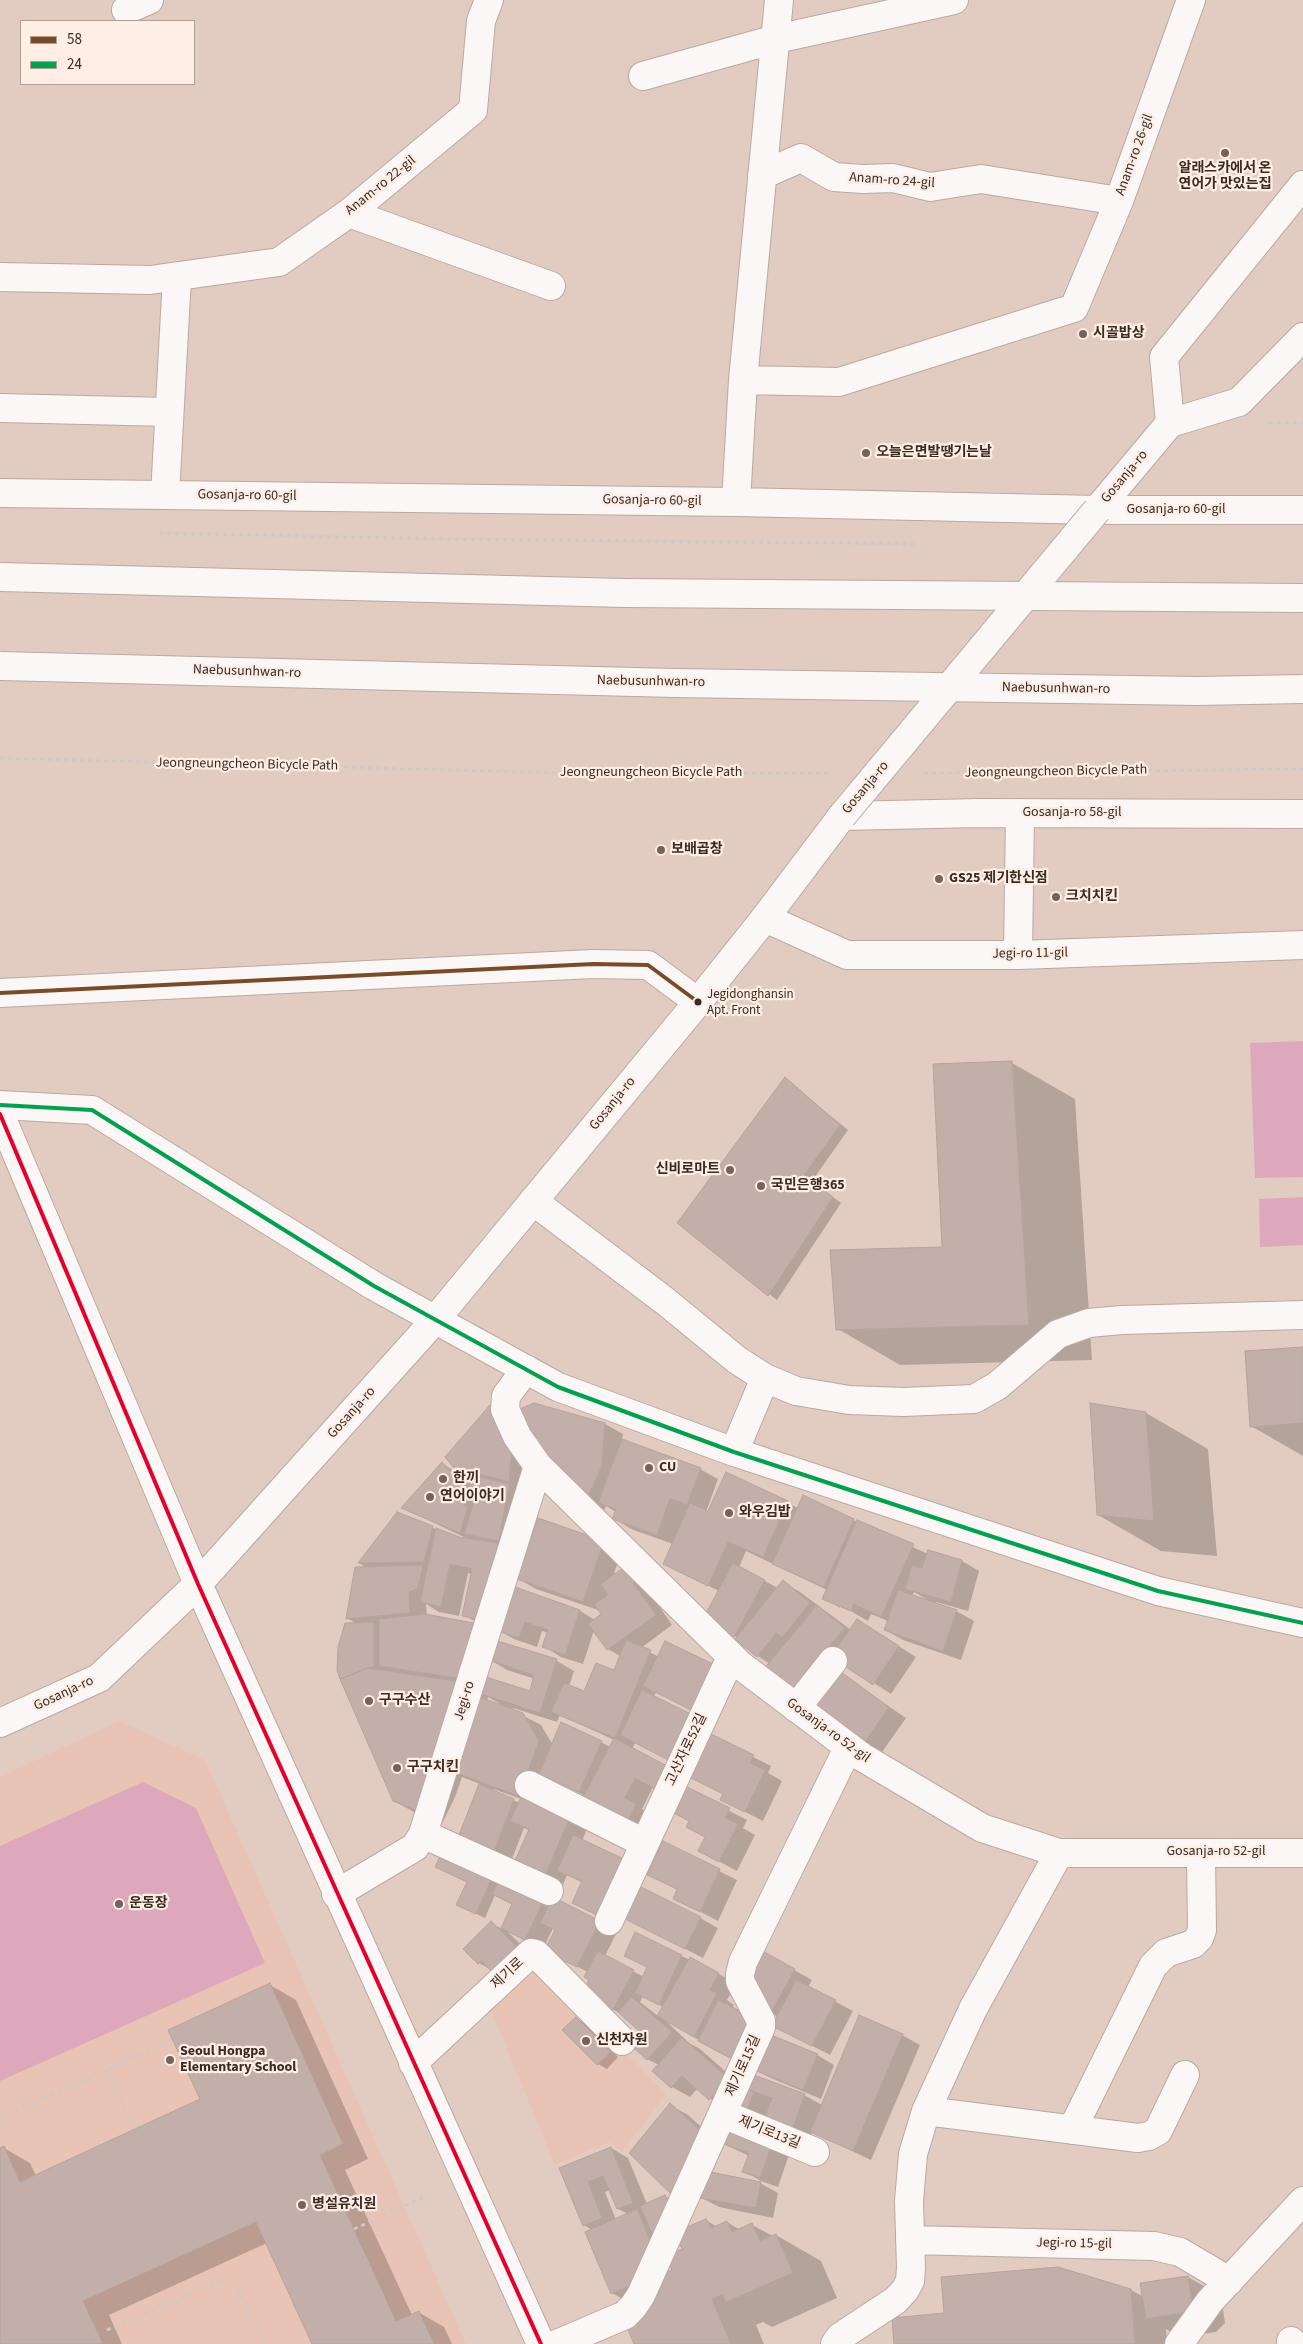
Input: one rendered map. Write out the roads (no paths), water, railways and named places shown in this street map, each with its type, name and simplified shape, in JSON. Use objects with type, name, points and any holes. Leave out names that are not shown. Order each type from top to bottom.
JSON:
[{"type":"main road","name":"Anam-ro 22-gil","points":[[0,277],[150,280],[279,262],[349,213],[473,110],[481,21],[489,0]]},
{"type":"main road","points":[[736,502],[743,380],[779,0]]},
{"type":"main road","points":[[642,76],[776,38],[954,0]]},
{"type":"main road","name":"Anam-ro 26-gil","points":[[743,380],[839,382],[1074,308],[1119,200],[1191,0]]},
{"type":"main road","name":"Anam-ro 24-gil","points":[[762,175],[801,158],[834,177],[863,180],[893,178],[930,187],[981,179],[1119,200]]},
{"type":"main road","points":[[1303,185],[1164,357],[1170,423],[1239,402],[1303,337]]},
{"type":"main road","points":[[349,213],[551,286]]},
{"type":"main road","points":[[165,495],[177,277]]},
{"type":"main road","points":[[0,408],[170,412]]},
{"type":"main road","name":"Gosanja-ro","points":[[0,1723],[99,1678],[198,1584],[435,1320],[698,1002],[765,918],[842,816],[1170,423]]},
{"type":"main road","name":"Gosanja-ro 60-gil","points":[[0,493],[736,502],[1097,510],[1303,510]]},
{"type":"main road","points":[[0,577],[624,593],[1303,598]]},
{"type":"main road","name":"Naebusunhwan-ro","points":[[0,666],[675,683],[1197,691],[1303,689]]},
{"type":"main road","points":[[1018,956],[1020,813]]},
{"type":"main road","name":"Gosanja-ro 58-gil","points":[[842,816],[1020,813],[1303,814]]},
{"type":"main road","name":"Jegi-ro 11-gil","points":[[765,918],[847,955],[1018,956],[1303,945]]},
{"type":"main road","points":[[0,993],[593,964],[648,965],[698,1002]]},
{"type":"main road","points":[[0,1105],[92,1110],[374,1286],[558,1387],[734,1452],[1158,1591],[1303,1623]]},
{"type":"main road","points":[[0,1114],[198,1584],[336,1894],[541,2344]]},
{"type":"main road","points":[[533,1201],[665,1301],[737,1360],[765,1378],[796,1391],[850,1400],[902,1402],[974,1399],[997,1386],[1058,1334],[1089,1323],[1122,1320],[1303,1315]]},
{"type":"main road","name":"Gosanja-ro 52-gil","points":[[526,1369],[506,1396],[505,1409],[517,1436],[538,1466],[731,1657],[848,1748],[982,1828],[1059,1852],[1303,1853]]},
{"type":"main road","points":[[734,1452],[765,1378]]},
{"type":"main road","name":"Jegi-ro","points":[[336,1894],[415,1847],[423,1834],[538,1466]]},
{"type":"main road","name":"고산자로52길","points":[[609,1921],[731,1657]]},
{"type":"main road","points":[[796,1708],[833,1662]]},
{"type":"main road","name":"제기로15길","points":[[557,2344],[625,2315],[633,2307],[723,2114],[761,2027],[761,2021],[740,1981],[743,1962],[848,1748]]},
{"type":"main road","points":[[529,1785],[644,1843]]},
{"type":"main road","points":[[423,1834],[549,1891]]},
{"type":"main road","points":[[835,2344],[840,2337],[896,2300],[905,2290],[910,2280],[912,2268],[909,2202],[913,2154],[926,2111],[973,2009],[1059,1852]]},
{"type":"main road","points":[[1072,2130],[1153,1966],[1166,1953],[1193,1944],[1199,1938],[1202,1930],[1201,1852]]},
{"type":"main road","name":"제기로","points":[[413,2063],[531,1953],[536,1954],[622,2041]]},
{"type":"main road","points":[[926,2111],[1138,2138],[1149,2136],[1158,2131],[1185,2075]]},
{"type":"main road","name":"제기로13길","points":[[723,2114],[815,2152]]},
{"type":"main road","points":[[1179,2344],[1210,2301],[1301,2209]]},
{"type":"main road","name":"Jegi-ro 15-gil","points":[[910,2240],[1154,2246],[1180,2252],[1229,2280]]},
{"type":"place","name":"알래스카에서 온 연어가 맛있는집","points":[[1225,153]]},
{"type":"place","name":"시골밥상","points":[[1083,334]]},
{"type":"place","name":"오늘은면발땡기는날","points":[[866,453]]},
{"type":"place","name":"보배곱창","points":[[661,850]]},
{"type":"place","name":"GS25 제기한신점","points":[[939,879]]},
{"type":"place","name":"크치치킨","points":[[1056,897]]},
{"type":"place","name":"Jegidonghansin Apt. Front","points":[[698,1002]]},
{"type":"place","name":"신비로마트","points":[[730,1170]]},
{"type":"place","name":"국민은행365","points":[[761,1186]]},
{"type":"place","name":"CU","points":[[649,1468]]},
{"type":"place","name":"한끼","points":[[443,1479]]},
{"type":"place","name":"연어이야기","points":[[430,1497]]},
{"type":"place","name":"와우김밥","points":[[729,1513]]},
{"type":"place","name":"구구수산","points":[[369,1701]]},
{"type":"place","name":"구구치킨","points":[[397,1768]]},
{"type":"place","name":"운동장","points":[[119,1904]]},
{"type":"place","name":"신천자원","points":[[586,2041]]},
{"type":"place","name":"Seoul Hongpa Elementary School","points":[[170,2060]]},
{"type":"place","name":"병설유치원","points":[[302,2205]]}]
